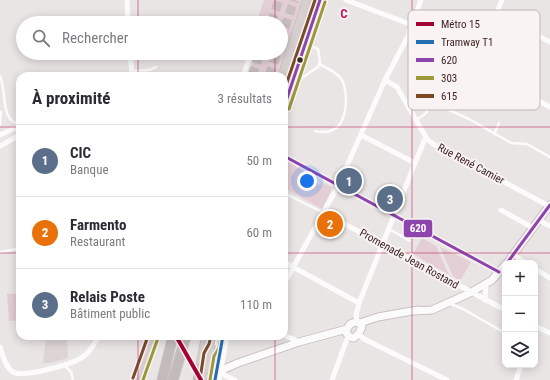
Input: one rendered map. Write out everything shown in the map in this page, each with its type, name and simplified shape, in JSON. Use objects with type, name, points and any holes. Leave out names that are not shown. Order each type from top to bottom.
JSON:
[{"type":"highway","points":[[160,380],[172,340]]},
{"type":"highway","points":[[173,380],[185,340]]},
{"type":"highway","points":[[178,380],[183,346]]},
{"type":"main road","points":[[288,58],[307,0]]},
{"type":"main road","points":[[288,87],[316,0]]},
{"type":"main road","points":[[283,72],[287,60]]},
{"type":"main road","points":[[138,380],[149,340]]},
{"type":"main road","points":[[201,374],[205,340]]},
{"type":"main road","points":[[201,374],[209,354],[211,340]]},
{"type":"street","points":[[127,0],[128,16]]},
{"type":"street","points":[[346,0],[408,23]]},
{"type":"street","points":[[417,10],[421,0]]},
{"type":"street","points":[[498,10],[502,0]]},
{"type":"street","points":[[288,277],[338,186],[380,88],[386,80],[408,33]]},
{"type":"street","points":[[540,37],[550,42]]},
{"type":"street","points":[[131,60],[132,72]]},
{"type":"street","points":[[245,72],[249,60]]},
{"type":"street","name":"Rue René Camier","points":[[386,80],[397,87],[408,106]]},
{"type":"street","points":[[540,102],[550,107]]},
{"type":"street","name":"Rue René Camier","points":[[410,110],[427,139],[433,144],[550,206]]},
{"type":"street","points":[[0,135],[16,127]]},
{"type":"street","points":[[359,134],[414,163]]},
{"type":"street","points":[[0,142],[16,136]]},
{"type":"street","points":[[0,146],[16,136]]},
{"type":"street","points":[[208,380],[210,375],[220,370],[299,342],[333,332],[347,333],[354,338],[358,334],[360,324],[356,315],[359,303],[414,163],[424,141],[427,139]]},
{"type":"street","points":[[288,158],[499,272]]},
{"type":"street","points":[[510,260],[538,220],[550,206]]},
{"type":"street","points":[[501,210],[533,228]]},
{"type":"street","name":"Promenade Jean Rostand","points":[[324,213],[502,308]]},
{"type":"street","points":[[538,220],[550,226]]},
{"type":"street","points":[[514,255],[522,260]]},
{"type":"street","points":[[288,264],[359,303]]},
{"type":"street","points":[[332,380],[351,324],[360,324],[378,316],[432,310],[486,284],[502,269]]},
{"type":"street","points":[[538,271],[550,278]]},
{"type":"street","points":[[485,300],[486,284]]},
{"type":"street","points":[[538,327],[550,333]]},
{"type":"street","points":[[358,334],[364,339],[447,380]]},
{"type":"street","points":[[288,337],[299,342]]},
{"type":"street","points":[[0,347],[8,368],[13,372],[27,375],[35,374],[83,358],[91,351],[97,340]]},
{"type":"street","points":[[219,380],[226,340]]},
{"type":"street","points":[[209,354],[220,370],[226,376],[235,380]]},
{"type":"street","points":[[516,380],[520,368]]},
{"type":"street","points":[[201,374],[220,370]]},
{"type":"lane","points":[[288,89],[319,64],[321,58],[318,49],[313,47],[305,38],[320,0]]},
{"type":"lane","points":[[315,131],[324,132],[338,127],[342,122],[345,107],[345,87],[342,80],[336,74],[319,64]]},
{"type":"lane","points":[[141,72],[156,67]]},
{"type":"lane","points":[[0,76],[0,125]]},
{"type":"lane","points":[[1,108],[4,116],[8,120],[16,123]]},
{"type":"lane","points":[[416,120],[428,110]]},
{"type":"lane","points":[[448,110],[469,119],[511,144],[527,144],[550,156]]},
{"type":"lane","points":[[494,134],[499,122]]},
{"type":"lane","name":"Promenade Jean Rostand","points":[[288,195],[324,213]]},
{"type":"lane","points":[[388,229],[410,241]]},
{"type":"lane","points":[[0,252],[16,249]]},
{"type":"lane","points":[[445,304],[463,309],[503,332]]},
{"type":"lane","points":[[209,354],[214,346],[215,340]]},
{"type":"lane","points":[[63,364],[71,372],[73,380]]},
{"type":"shaded area","points":[[264,0],[302,0],[288,41],[288,16],[258,16]]},
{"type":"shaded area","points":[[253,60],[281,60],[277,72],[249,72]]},
{"type":"shaded area","points":[[288,161],[317,179],[315,182],[320,185],[322,182],[331,187],[331,191],[322,209],[288,190]]},
{"type":"shaded area","points":[[422,238],[436,246],[449,275],[413,254]]},
{"type":"shaded area","points":[[440,247],[471,262],[460,281],[453,276]]},
{"type":"shaded area","points":[[16,293],[16,320],[9,321],[7,294]]},
{"type":"shaded area","points":[[46,340],[67,340],[68,358],[50,363],[43,363]]},
{"type":"tunnel","points":[[273,16],[279,0]]},
{"type":"tunnel","points":[[288,18],[294,0]]},
{"type":"tunnel","points":[[253,72],[258,60]]},
{"type":"tunnel","points":[[270,72],[275,60]]},
{"type":"metro line","name":"15","points":[[178,340],[201,380]]},
{"type":"tram line","name":"T1","points":[[215,380],[222,340]]},
{"type":"transit line","name":"615","points":[[288,79],[315,0]]},
{"type":"transit line","name":"620","points":[[288,95],[320,0]]},
{"type":"transit line","name":"303","points":[[289,109],[325,2]]},
{"type":"transit line","name":"620","points":[[288,158],[499,272]]},
{"type":"transit line","name":"620","points":[[509,260],[550,205]]},
{"type":"transit line","name":"615","points":[[133,378],[147,340]]},
{"type":"transit line","name":"303","points":[[143,380],[157,340]]},
{"type":"transit line","name":"615","points":[[200,379],[204,353],[210,340]]},
{"type":"transit line","name":"303","points":[[210,380],[214,356],[219,348],[220,340]]},
{"type":"place","name":"CIC","points":[[349,181]]},
{"type":"place","name":"Relais Poste","points":[[390,199]]},
{"type":"place","name":"Farmento","points":[[330,224]]}]
